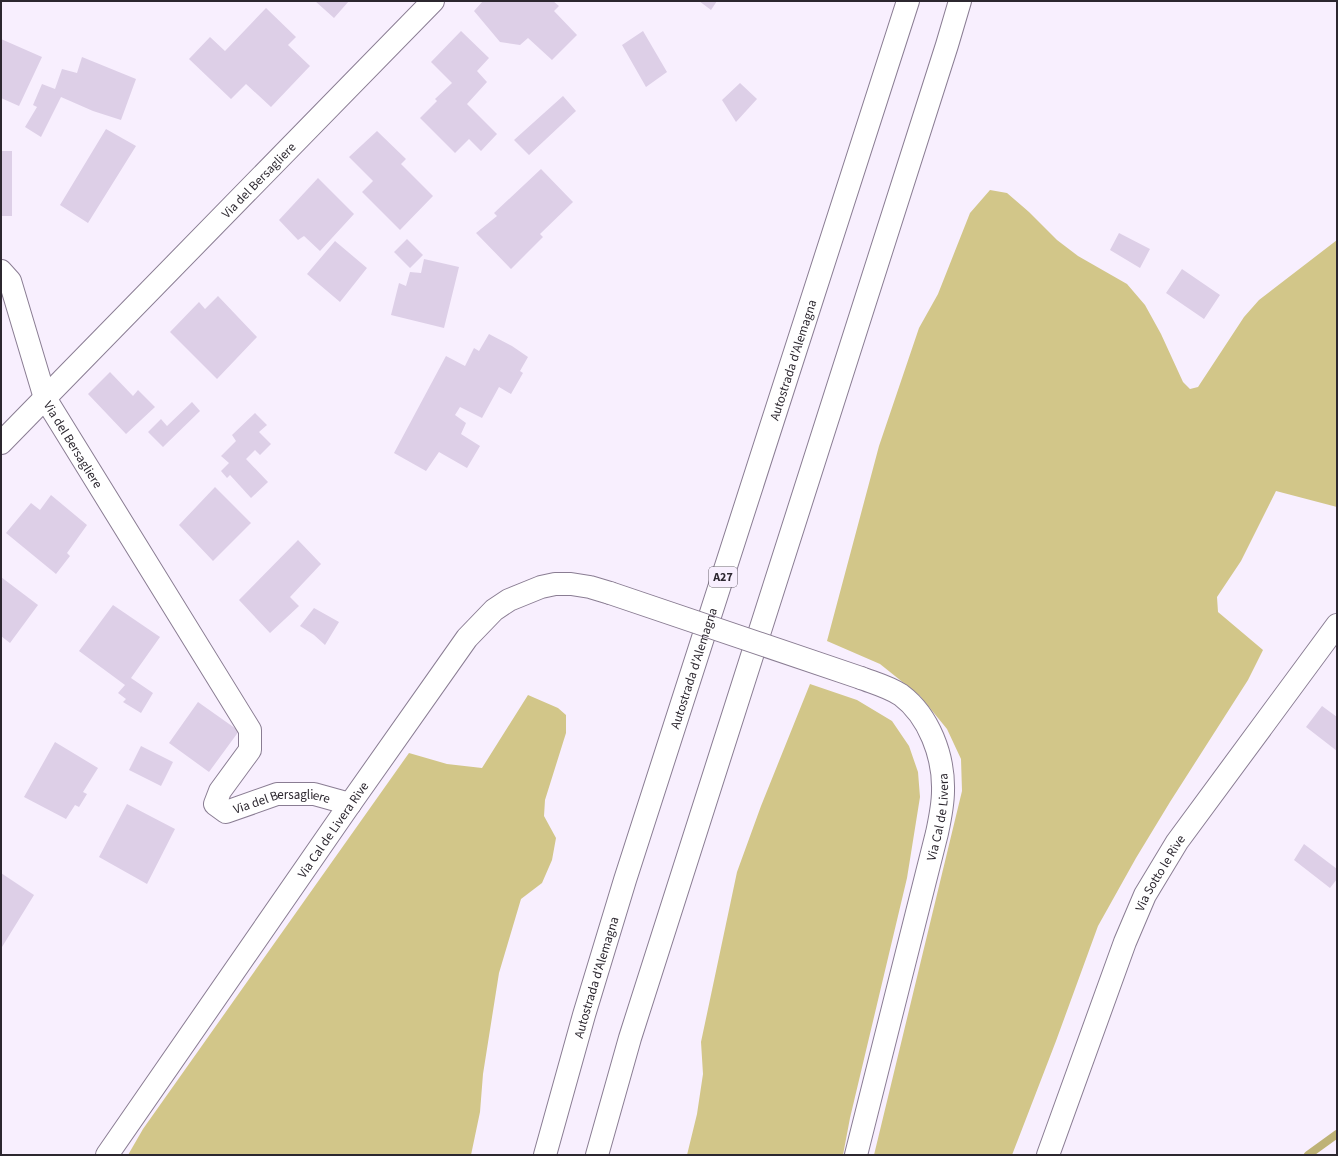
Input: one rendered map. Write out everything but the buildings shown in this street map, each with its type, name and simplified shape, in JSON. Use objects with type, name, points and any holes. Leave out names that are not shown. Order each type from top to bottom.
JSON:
[{"type":"main road","name":"Via del Bersagliere","points":[[350,804],[314,794],[277,794],[226,812],[215,804],[220,791],[250,750],[250,730],[44,398],[433,1]]},
{"type":"main road","name":"Autostrada d'Alemagna","points":[[545,1155],[584,1015],[625,880],[908,1]]},
{"type":"main road","points":[[597,1155],[632,1030],[960,1]]},
{"type":"main road","points":[[1,272],[10,281],[44,398],[1,443]]},
{"type":"main road","name":"Via Cal de Livera Rive","points":[[107,1155],[467,638],[494,610],[509,600],[541,587],[555,584],[570,584],[590,587],[610,593]]},
{"type":"main road","name":"Via Cal de Livera","points":[[610,593],[881,685],[900,695],[915,709],[925,723],[938,752],[944,790],[937,833],[856,1155]]},
{"type":"main road","name":"Via Sotto le Rive","points":[[1048,1155],[1125,942],[1145,895],[1177,842],[1337,625]]},
{"type":"shaded area","points":[[990,190],[1007,193],[1029,212],[1057,240],[1078,256],[1127,284],[1145,305],[1161,334],[1183,382],[1190,389],[1198,387],[1244,317],[1259,300],[1337,240],[1337,507],[1276,491],[1241,561],[1217,597],[1218,612],[1263,650],[1248,680],[1170,802],[1136,858],[1098,926],[1012,1155],[874,1155],[962,791],[961,759],[947,729],[920,696],[880,664],[827,641],[879,446],[919,328],[938,294],[970,213]]},
{"type":"shaded area","points":[[810,684],[857,700],[892,721],[909,746],[918,772],[920,797],[907,878],[850,1118],[843,1155],[687,1155],[697,1114],[703,1074],[701,1042],[737,872],[761,806]]},
{"type":"shaded area","points":[[528,695],[558,708],[566,715],[566,733],[545,800],[544,816],[556,838],[552,860],[542,883],[521,899],[499,973],[483,1074],[480,1112],[471,1155],[128,1155],[143,1129],[409,753],[447,764],[482,768]]},
{"type":"waterway","points":[[1308,1155],[1337,1134]]}]
